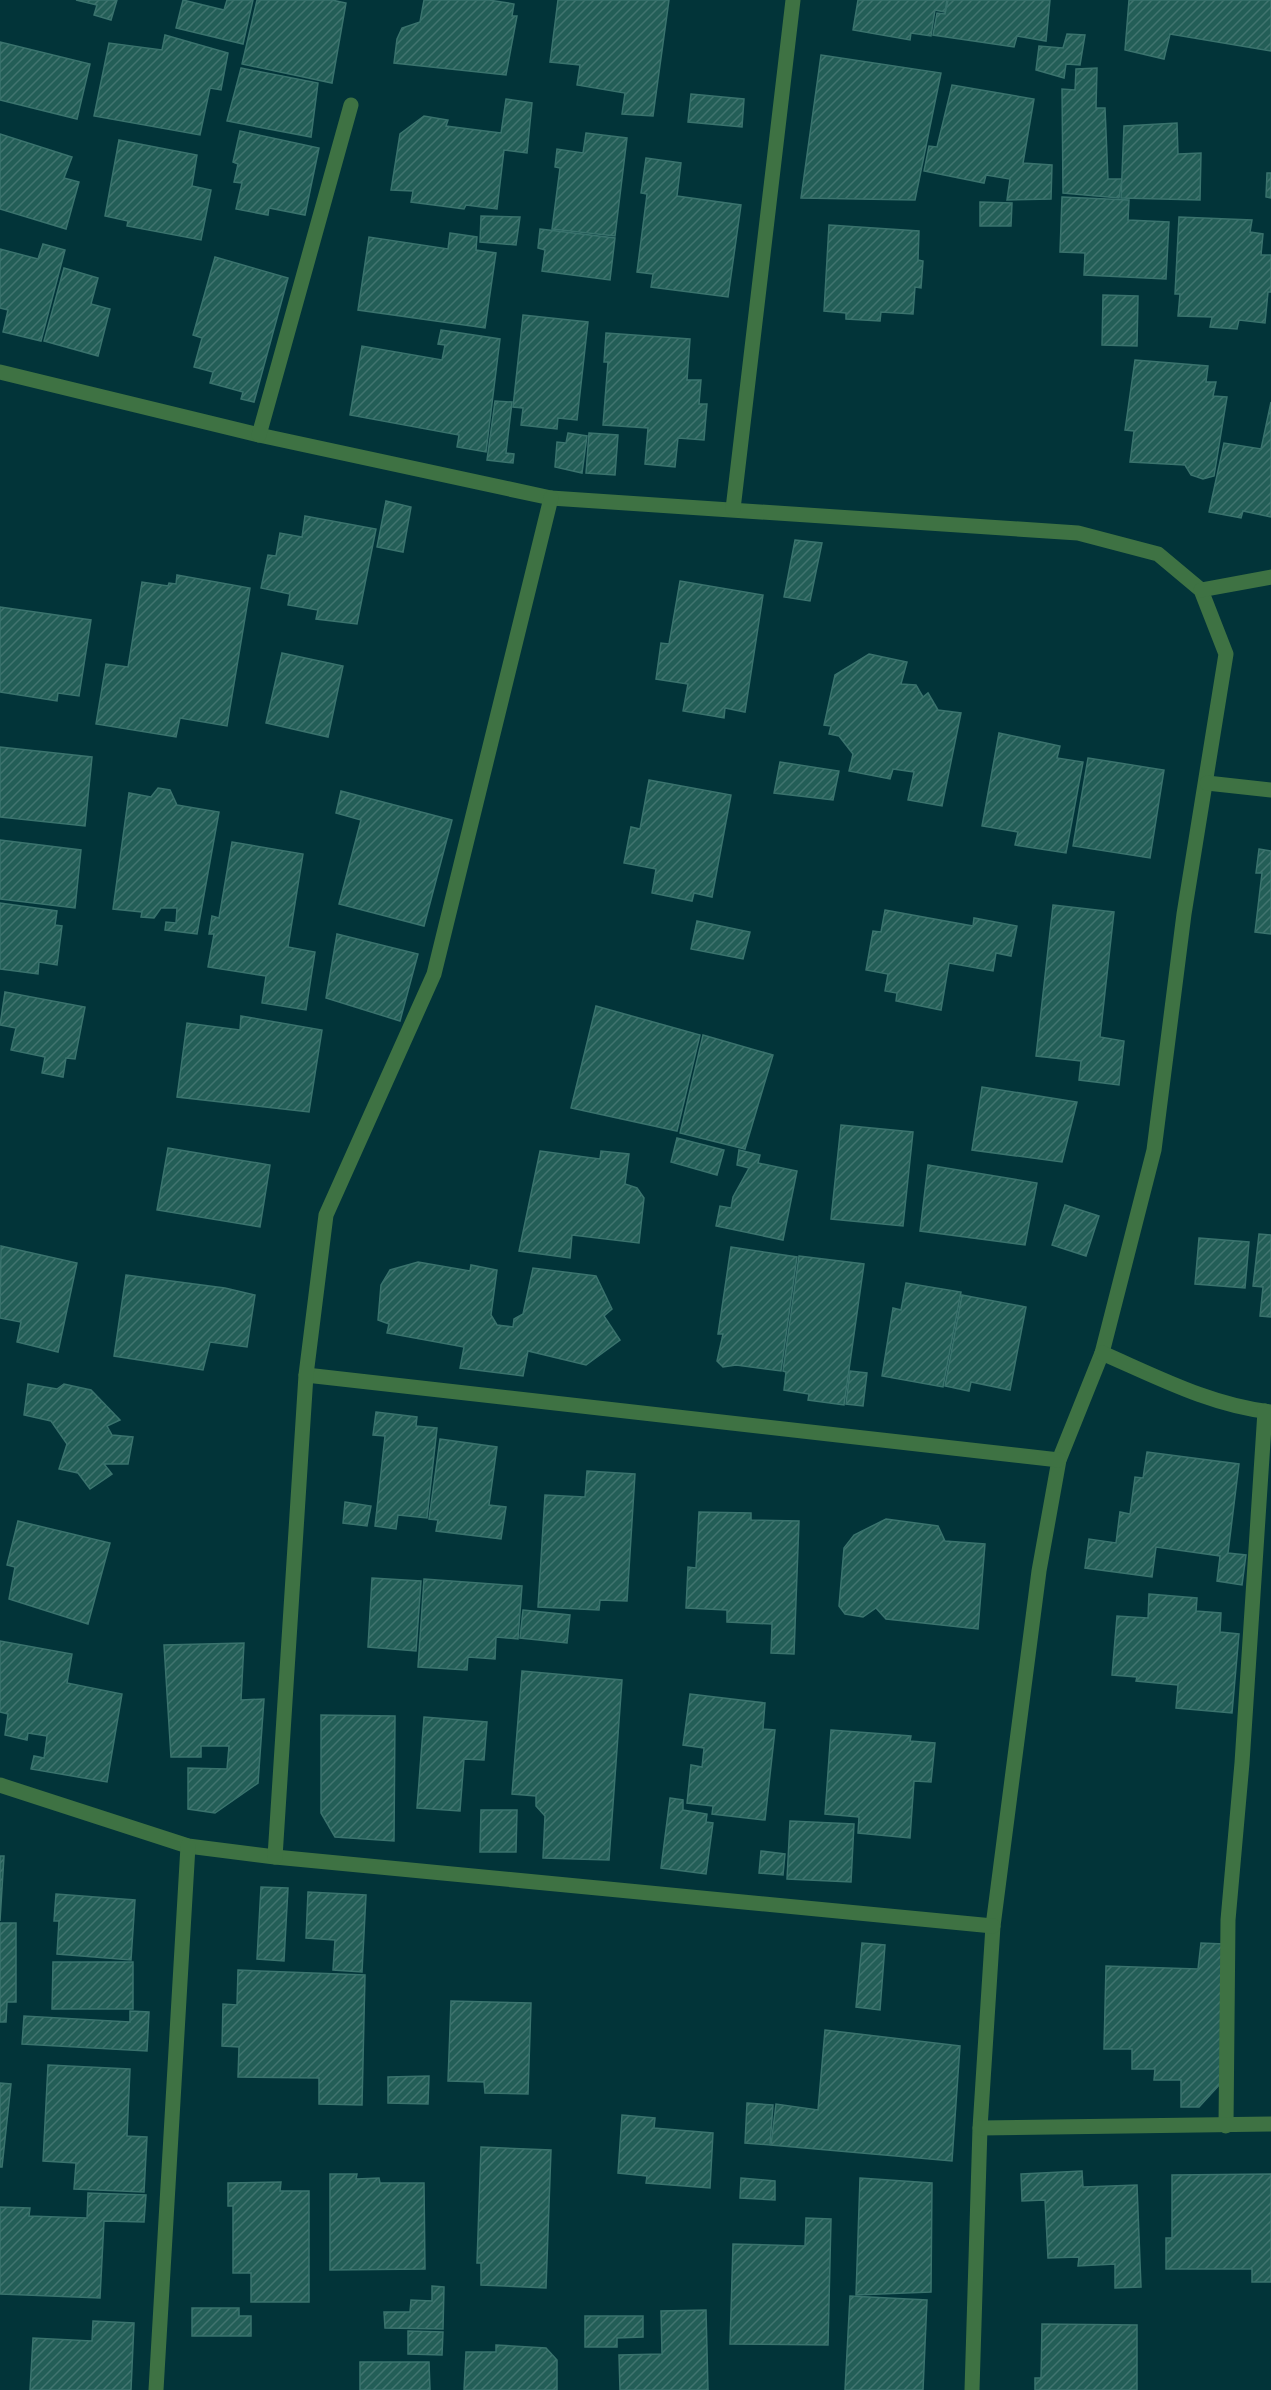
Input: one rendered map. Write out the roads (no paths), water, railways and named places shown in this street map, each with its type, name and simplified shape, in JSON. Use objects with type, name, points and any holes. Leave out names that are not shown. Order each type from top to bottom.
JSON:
[{"type":"street","points":[[733,509],[793,0]]},
{"type":"street","points":[[259,435],[351,105]]},
{"type":"street","points":[[0,372],[259,435],[551,498],[1078,533],[1158,554],[1201,590],[1226,654],[1207,783],[1184,914],[1154,1150],[1102,1353],[1059,1460],[1039,1570],[993,1926],[980,2128],[972,2390]]},
{"type":"street","points":[[275,1857],[306,1374],[326,1215],[434,974],[551,498]]},
{"type":"street","points":[[1201,590],[1271,577]]},
{"type":"street","points":[[1207,783],[1271,790]]},
{"type":"street","points":[[1102,1353],[1185,1389],[1268,1411],[1228,1920],[1226,2126]]},
{"type":"street","points":[[306,1374],[1059,1460]]},
{"type":"street","points":[[0,1785],[188,1846],[275,1857],[993,1926]]},
{"type":"street","points":[[156,2390],[188,1846]]},
{"type":"street","points":[[980,2128],[1271,2124]]}]
